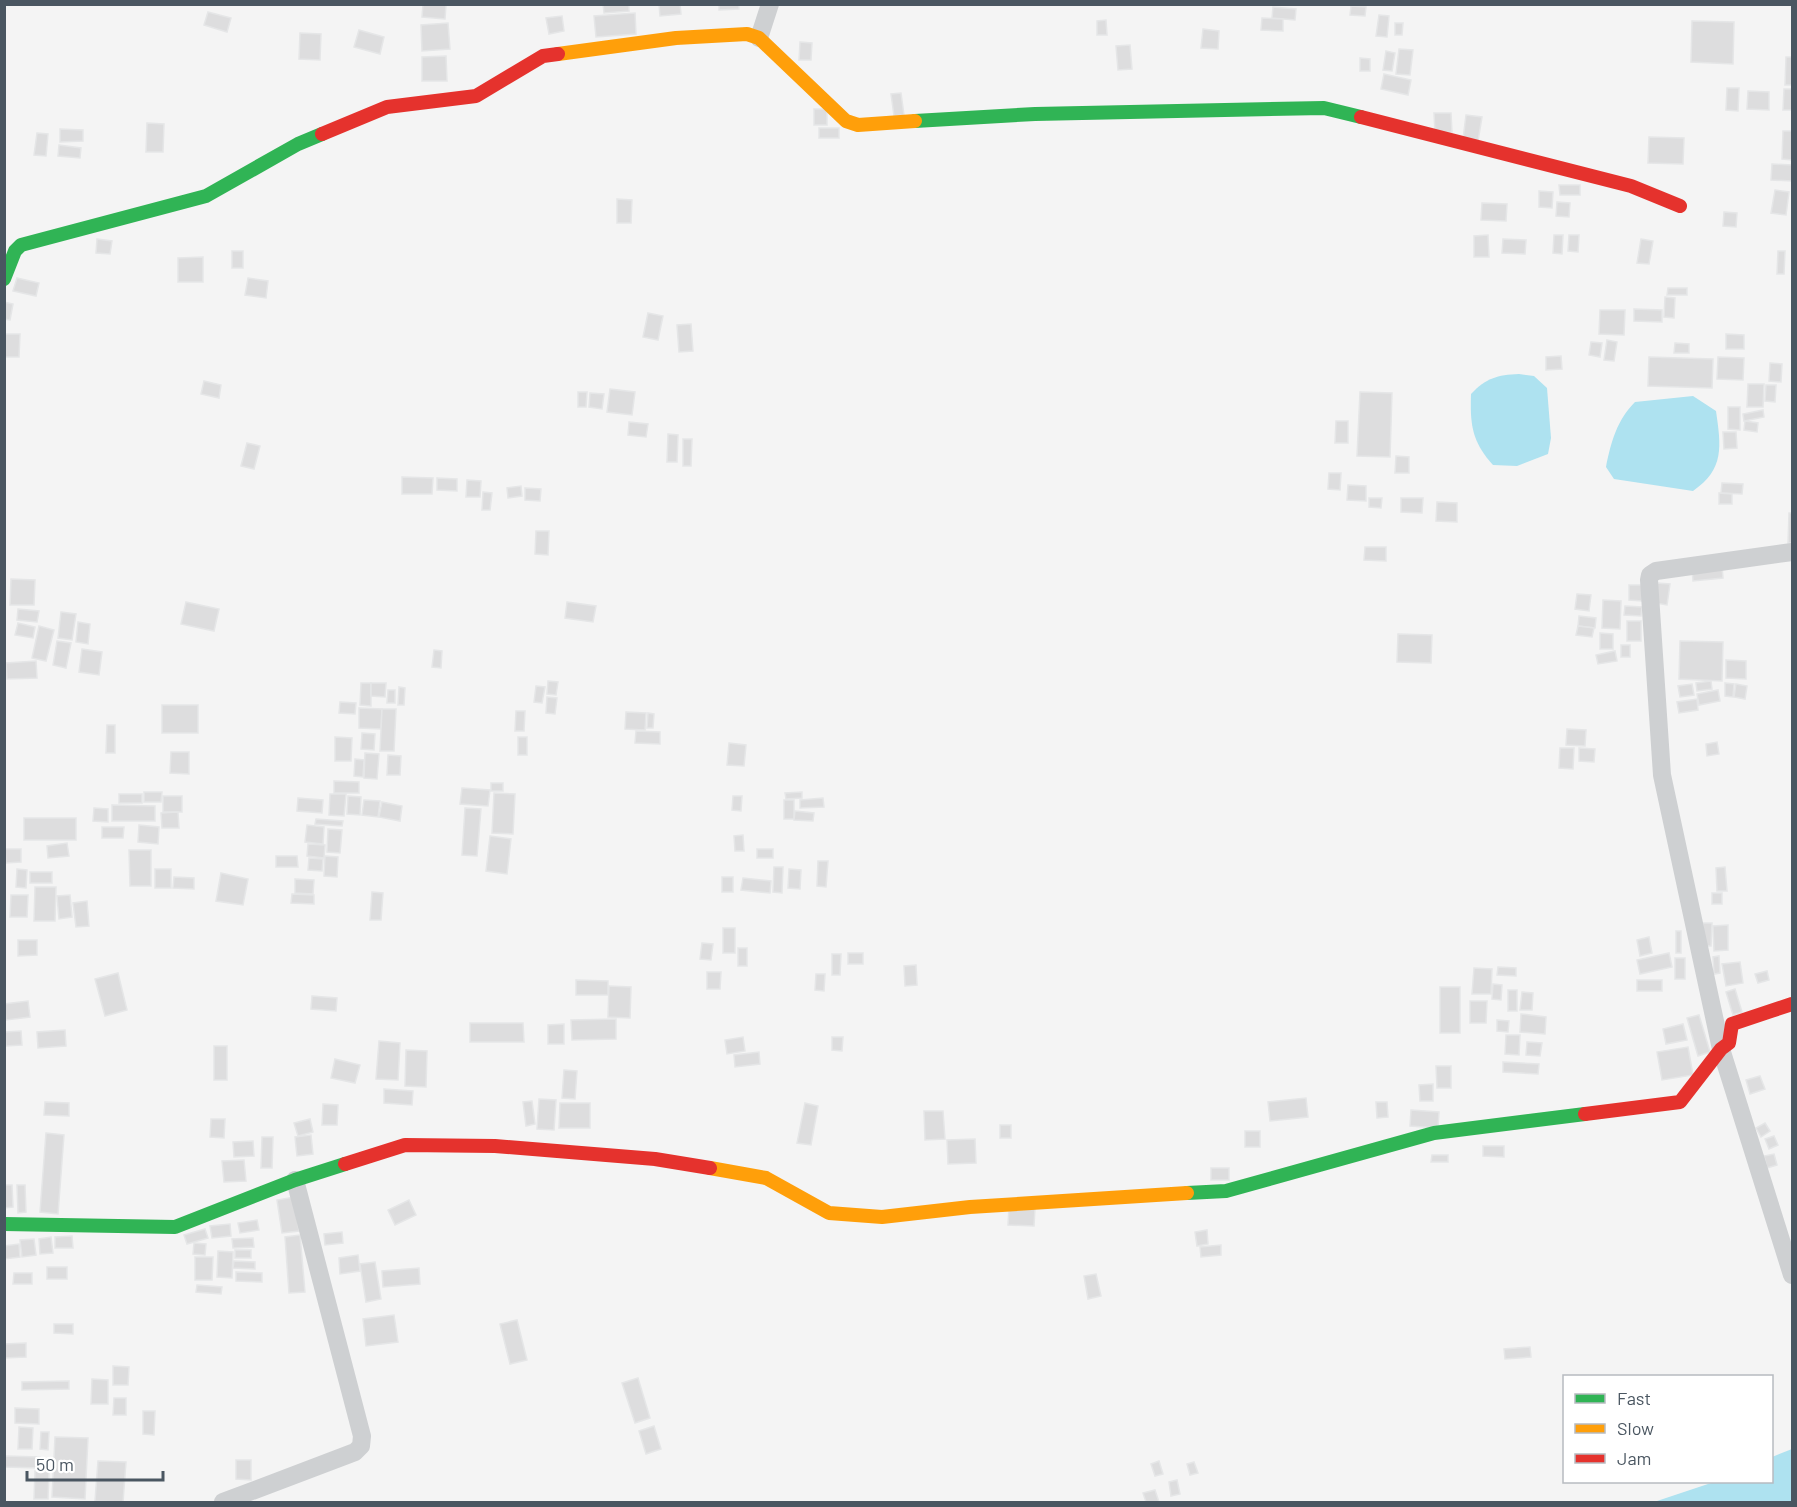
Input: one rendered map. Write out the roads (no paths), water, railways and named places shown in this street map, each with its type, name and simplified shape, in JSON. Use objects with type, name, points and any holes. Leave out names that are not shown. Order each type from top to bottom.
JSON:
[{"type":"street","points":[[759,38],[770,4]]},
{"type":"street","points":[[4,279],[15,251],[21,245],[206,196],[298,144],[387,107],[476,96],[543,56],[676,38],[747,34],[759,38],[846,121],[858,125],[1035,114],[1324,108],[1631,186],[1680,206]]},
{"type":"street","points":[[1792,552],[1656,571],[1650,574],[1662,775],[1721,1049],[1792,1275]]},
{"type":"street","points":[[4,1224],[175,1227],[295,1180],[405,1145],[495,1146],[655,1159],[766,1178],[829,1213],[882,1217],[970,1207],[1217,1192],[1434,1133],[1680,1102],[1721,1049],[1729,1043],[1732,1024],[1792,1004]]},
{"type":"street","points":[[223,1503],[355,1452],[361,1446],[362,1436],[295,1180]]},
{"type":"water","points":[[1519,374],[1534,376],[1547,388],[1551,438],[1548,454],[1517,466],[1493,465],[1481,449],[1474,432],[1471,394],[1492,378]]},
{"type":"water","points":[[1693,396],[1716,411],[1718,424],[1719,446],[1716,465],[1703,483],[1693,491],[1614,479],[1606,467],[1610,449],[1619,424],[1635,402]]},
{"type":"water","points":[[1792,1449],[1792,1502],[1654,1502],[1711,1483],[1773,1483],[1773,1457]]}]
